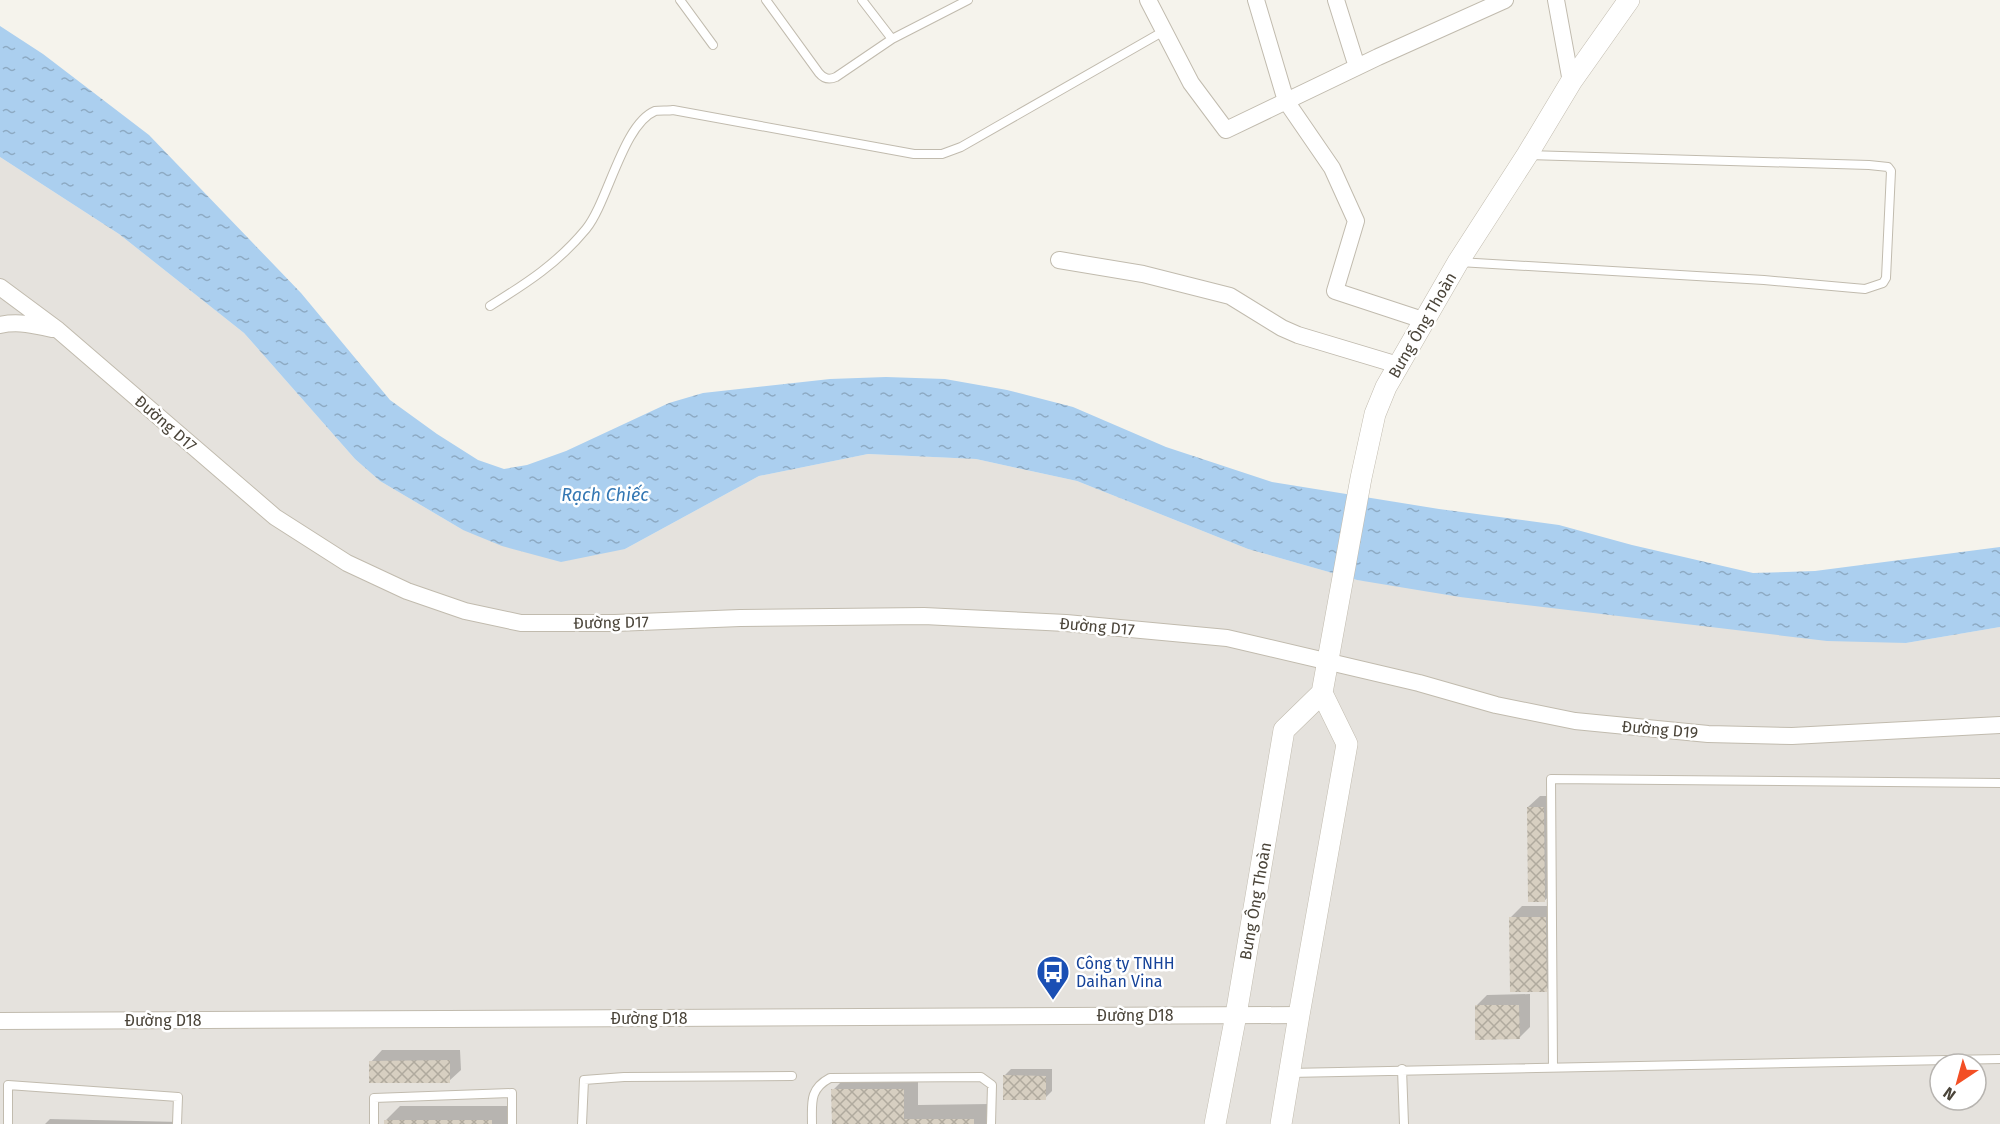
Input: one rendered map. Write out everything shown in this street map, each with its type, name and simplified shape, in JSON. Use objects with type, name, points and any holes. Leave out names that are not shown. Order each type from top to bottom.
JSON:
[{"type":"street","points":[[1148,0],[1191,83],[1226,130],[1484,4],[1505,0]]},
{"type":"street","points":[[1256,0],[1286,101],[1332,168],[1356,221],[1335,291],[1423,320]]},
{"type":"street","points":[[1336,0],[1357,67]]},
{"type":"street","points":[[1556,0],[1571,82]]},
{"type":"street","name":"Bưng Ông Thoàn","points":[[1215,1124],[1236,1015],[1284,730],[1322,693],[1361,478],[1375,414],[1398,365],[1458,262],[1571,82],[1629,0]]},
{"type":"street","points":[[1059,260],[1143,274],[1220,294],[1244,304],[1282,328],[1398,365]]},
{"type":"street","name":"Đường D17","points":[[0,287],[58,330],[275,517],[347,563],[407,591],[465,611],[521,623],[924,616],[1066,623],[1227,638],[1327,662]]},
{"type":"street","points":[[0,326],[9,323],[27,324],[58,330]]},
{"type":"street","name":"Đường D19","points":[[1327,662],[1419,683],[1496,705],[1575,721],[1708,734],[1791,736],[2000,725]]},
{"type":"street","points":[[1281,1124],[1347,744],[1322,693]]},
{"type":"street","name":"Đường D18","points":[[0,1021],[1299,1015]]},
{"type":"lane","points":[[680,0],[713,45]]},
{"type":"lane","points":[[766,0],[819,73],[824,78],[830,79],[892,39],[968,0]]},
{"type":"lane","points":[[862,0],[892,39]]},
{"type":"lane","points":[[490,306],[541,273],[564,254],[588,226],[632,133],[655,111],[673,110],[914,154],[942,154],[961,147],[1164,31]]},
{"type":"lane","points":[[1458,262],[1764,280],[1865,289],[1883,283],[1886,278],[1891,171],[1888,167],[1527,155]]},
{"type":"lane","points":[[1553,1067],[1551,779],[2000,783]]},
{"type":"lane","points":[[1289,1073],[2000,1059]]},
{"type":"lane","points":[[1402,1069],[1404,1124]]},
{"type":"lane","points":[[582,1124],[584,1080],[624,1077],[792,1076]]},
{"type":"lane","points":[[812,1124],[813,1097],[819,1084],[830,1078],[981,1077],[992,1085],[991,1124]]},
{"type":"lane","points":[[9,1124],[8,1085],[178,1097],[177,1124]]},
{"type":"lane","points":[[374,1124],[374,1098],[513,1094],[512,1124]]},
{"type":"shaded area","points":[[0,157],[119,234],[244,333],[355,459],[380,481],[463,530],[625,549],[759,476],[868,454],[976,459],[1077,481],[1248,549],[1357,580],[1906,643],[2000,627],[2000,1124],[0,1124]]},
{"type":"water","name":"Rạch Chiếc","points":[[0,26],[43,54],[149,135],[301,293],[390,400],[478,460],[504,469],[527,465],[566,451],[669,403],[703,393],[830,379],[886,377],[945,379],[1007,390],[1073,407],[1166,447],[1272,482],[1439,509],[1559,525],[1632,545],[1753,573],[1815,571],[2000,547],[2000,627],[1906,643],[1827,641],[1460,597],[1357,580],[1248,549],[1077,481],[976,459],[868,454],[759,476],[625,549],[561,562],[502,546],[463,530],[380,481],[355,459],[244,333],[119,234],[0,157]]},
{"type":"building","points":[[1527,807],[1544,807],[1545,902],[1528,902]]},
{"type":"building","points":[[1509,917],[1546,917],[1547,992],[1510,992]]},
{"type":"building","points":[[1475,1005],[1519,1005],[1520,1039],[1475,1040]]},
{"type":"building","points":[[450,1060],[450,1083],[369,1083],[369,1061]]},
{"type":"building","points":[[1003,1075],[1046,1076],[1046,1100],[1003,1100]]},
{"type":"building","points":[[831,1089],[904,1089],[904,1119],[974,1119],[974,1124],[832,1124]]},
{"type":"building","points":[[384,1120],[492,1120],[492,1124],[384,1124]]},
{"type":"place","name":"Công ty TNHH Daihan Vina","points":[[1053,1001]]}]
